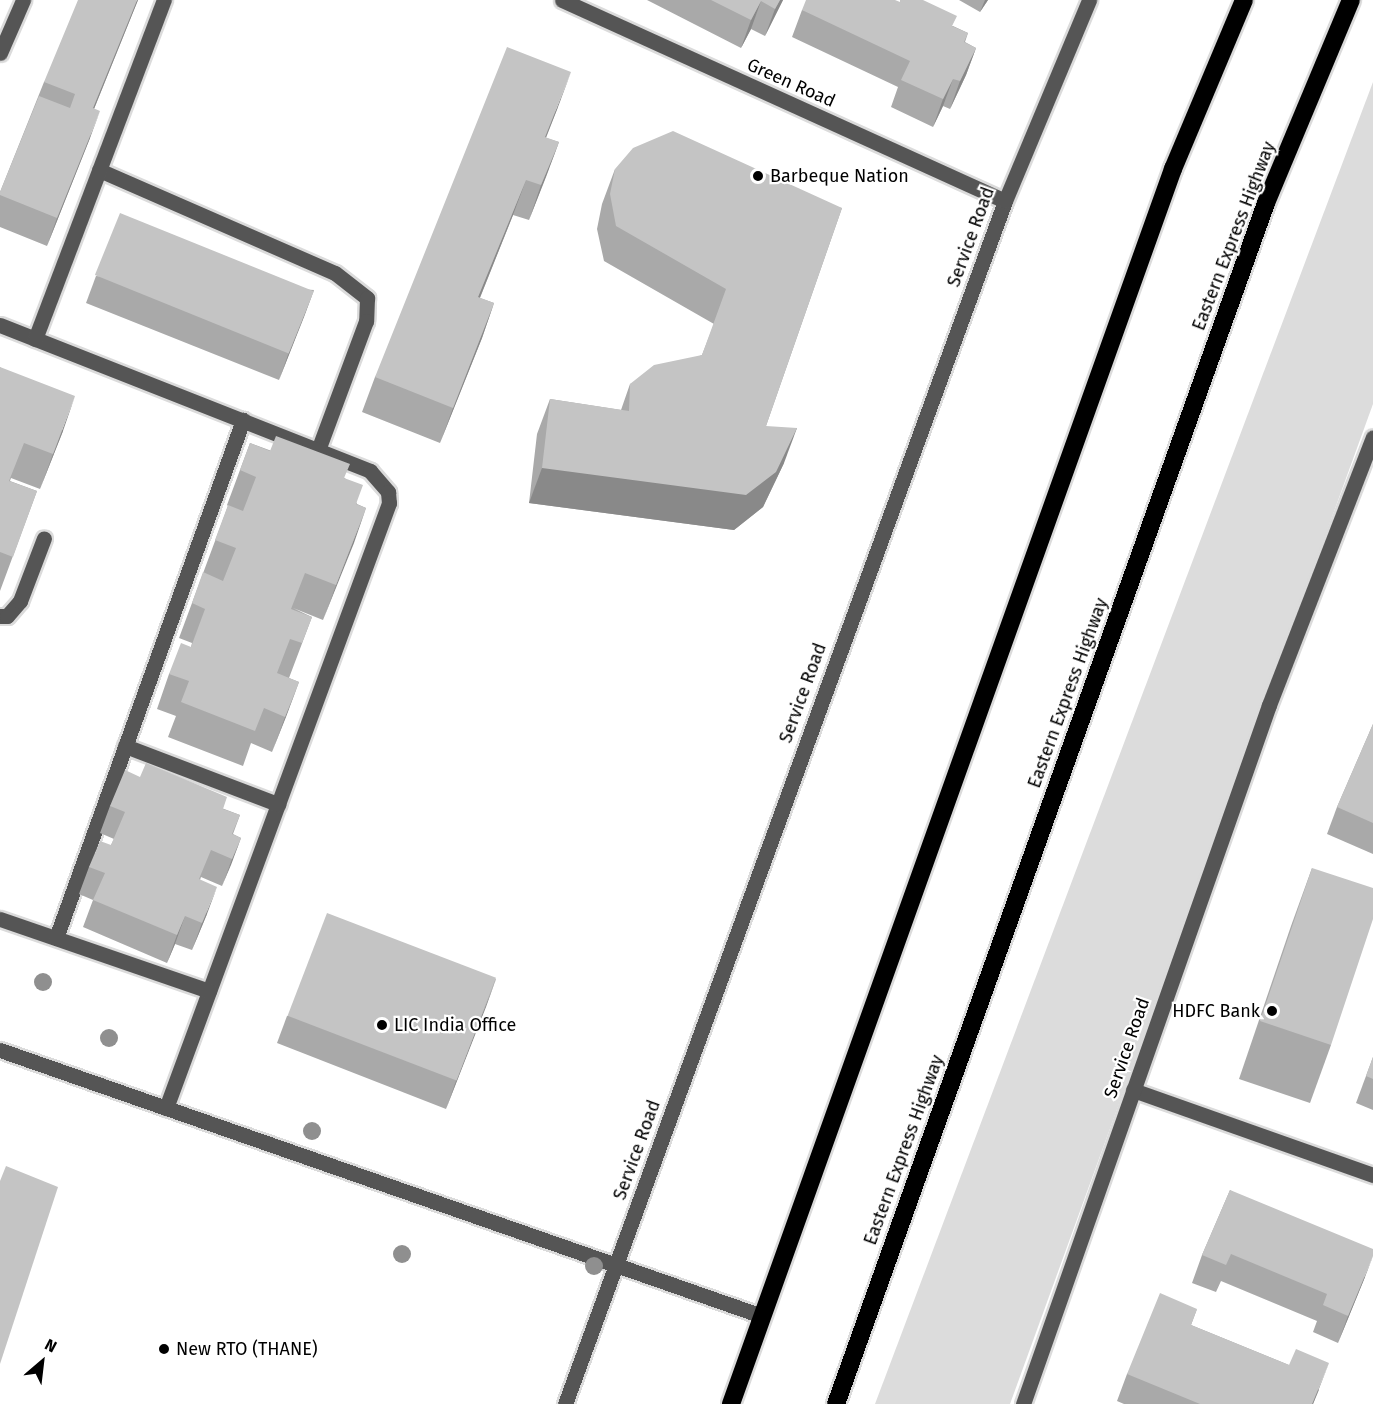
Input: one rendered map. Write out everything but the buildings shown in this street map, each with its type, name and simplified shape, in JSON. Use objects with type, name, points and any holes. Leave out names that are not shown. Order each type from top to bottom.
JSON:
[{"type":"highway","points":[[730,1404],[1173,169],[1244,0]]},
{"type":"highway","name":"Eastern Express Highway","points":[[836,1404],[1266,203],[1351,0]]},
{"type":"street","points":[[0,53],[23,0]]},
{"type":"street","points":[[35,339],[164,0]]},
{"type":"street","name":"Green Road","points":[[562,0],[1005,201]]},
{"type":"street","name":"Service Road","points":[[565,1404],[1005,201],[1089,0]]},
{"type":"street","points":[[99,170],[335,273],[367,298],[366,321],[318,450]]},
{"type":"street","points":[[0,325],[370,471],[382,481],[389,502],[166,1108]]},
{"type":"street","points":[[56,938],[243,420]]},
{"type":"street","name":"Service Road","points":[[1023,1404],[1269,705],[1373,436]]},
{"type":"street","points":[[0,616],[7,616],[20,601],[44,538]]},
{"type":"street","points":[[125,746],[278,804]]},
{"type":"street","points":[[0,919],[209,991]]},
{"type":"street","points":[[0,1050],[762,1316]]},
{"type":"street","points":[[1133,1090],[1373,1175]]},
{"type":"shaded area","points":[[1373,82],[1373,404],[1010,1404],[875,1404]]},
{"type":"place","name":"Barbeque Nation","points":[[758,176]]},
{"type":"place","name":"HDFC Bank","points":[[1272,1011]]},
{"type":"place","name":"LIC India Office","points":[[382,1025]]},
{"type":"place","name":"New RTO (THANE)","points":[[164,1349]]}]
